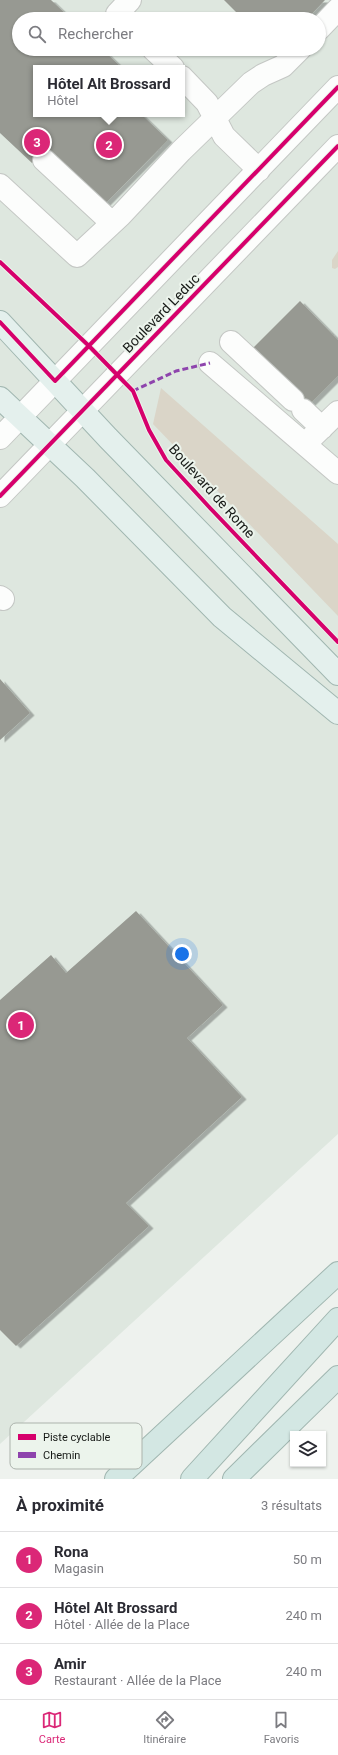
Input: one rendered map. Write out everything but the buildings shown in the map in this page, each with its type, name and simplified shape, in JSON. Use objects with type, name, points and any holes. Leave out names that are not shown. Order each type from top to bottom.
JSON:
[{"type":"highway","points":[[142,1455],[338,1273]]},
{"type":"highway","points":[[192,1479],[338,1319]]},
{"type":"highway","points":[[234,1479],[338,1377]]},
{"type":"highway","points":[[116,1479],[127,1469]]},
{"type":"main road","points":[[0,322],[82,411],[338,674]]},
{"type":"main road","points":[[0,398],[84,478],[222,618],[338,713]]},
{"type":"street","points":[[326,22],[338,9]]},
{"type":"street","points":[[160,56],[170,65]]},
{"type":"street","points":[[0,185],[77,256],[112,223],[181,151],[216,119],[251,83],[283,66],[293,56]]},
{"type":"street","points":[[185,80],[202,96],[224,136],[259,170]]},
{"type":"street","name":"Boulevard Leduc","points":[[0,438],[338,87]]},
{"type":"street","name":"Boulevard Leduc","points":[[0,496],[338,146]]},
{"type":"street","points":[[44,160],[112,223]]},
{"type":"street","points":[[231,342],[322,428]]},
{"type":"street","points":[[210,362],[338,473]]},
{"type":"street","points":[[305,444],[338,412]]},
{"type":"shaded area","points":[[0,0],[338,0],[338,1134],[23,1423],[10,1423],[10,1435],[0,1444]]},
{"type":"shaded area","points":[[338,251],[338,267],[335,269],[332,268],[332,260]]},
{"type":"shaded area","points":[[161,388],[338,544],[338,616],[153,424]]},
{"type":"marked path","points":[[133,391],[176,371],[210,363]]},
{"type":"cycle path","points":[[0,322],[55,381],[338,87]]},
{"type":"cycle path","points":[[0,496],[338,146]]},
{"type":"cycle path","name":"Boulevard de Rome","points":[[0,262],[89,346],[133,391],[149,430],[166,460],[338,642]]},
{"type":"place","name":"Amir","points":[[37,142]]},
{"type":"place","name":"Hôtel Alt Brossard","points":[[109,145]]},
{"type":"place","name":"Rona","points":[[21,1025]]}]
